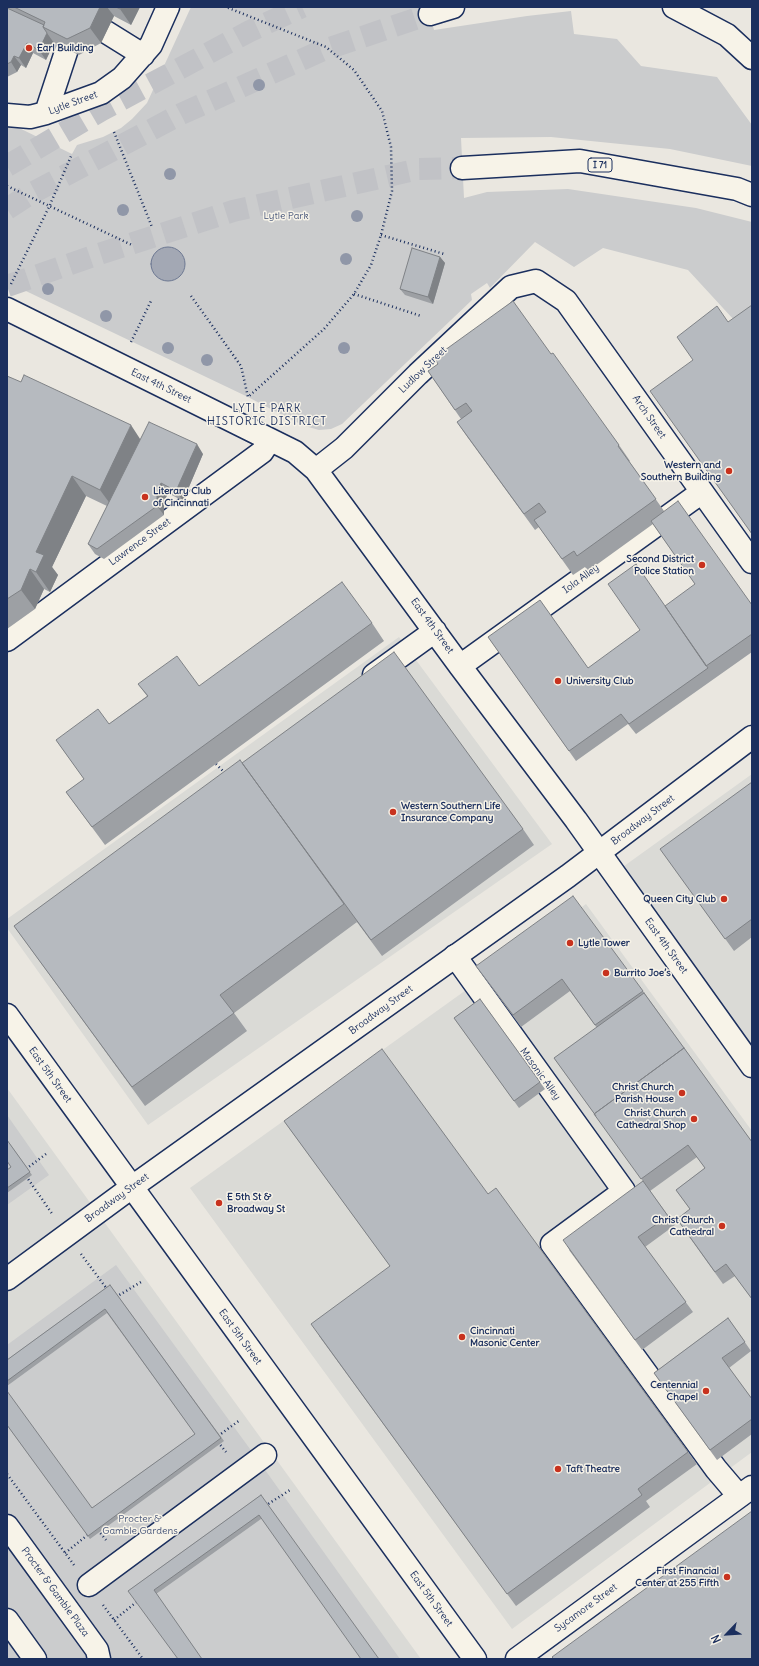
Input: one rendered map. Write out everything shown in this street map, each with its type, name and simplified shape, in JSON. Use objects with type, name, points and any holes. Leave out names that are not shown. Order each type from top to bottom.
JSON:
[{"type":"main road","name":"Lytle Street","points":[[7,114],[30,117],[46,113],[101,93],[122,78],[152,45],[168,7]]},
{"type":"main road","points":[[430,14],[453,7]]},
{"type":"main road","points":[[674,7],[726,35],[752,58]]},
{"type":"main road","points":[[106,32],[143,55]]},
{"type":"main road","points":[[46,113],[67,49]]},
{"type":"main road","name":"I 71","points":[[462,168],[580,161],[745,192]]},
{"type":"main road","name":"Ludlow Street","points":[[316,470],[344,448],[418,374],[511,287],[536,281]]},
{"type":"main road","name":"Arch Street","points":[[536,281],[566,301],[752,562]]},
{"type":"main road","name":"East 4th Street","points":[[7,309],[295,452],[316,470],[436,631],[460,666],[572,814],[752,1066]]},
{"type":"main road","name":"Lawrence Street","points":[[7,640],[262,452],[270,440]]},
{"type":"main road","name":"Iola Alley","points":[[460,666],[702,492]]},
{"type":"main road","points":[[355,689],[436,631]]},
{"type":"main road","name":"Broadway Street","points":[[7,1279],[132,1187],[599,853],[752,737]]},
{"type":"main road","name":"Masonic Alley","points":[[455,956],[624,1191],[552,1244],[716,1469],[746,1491]]},
{"type":"main road","name":"East 5th Street","points":[[7,1015],[475,1659]]},
{"type":"main road","points":[[89,1585],[264,1455]]},
{"type":"main road","name":"Sycamore Street","points":[[517,1659],[746,1491]]},
{"type":"main road","name":"Procter & Gamble Plaza","points":[[7,1526],[97,1650],[99,1659]]},
{"type":"main road","points":[[7,1620],[35,1659]]},
{"type":"path","points":[[191,296],[242,366],[248,397],[324,329],[354,294],[371,264],[381,235],[392,191],[392,148],[382,111],[361,80],[345,61],[326,47],[226,7]]},
{"type":"path","points":[[114,132],[152,227]]},
{"type":"path","points":[[11,284],[49,207],[72,154]]},
{"type":"path","points":[[7,186],[132,245]]},
{"type":"path","points":[[381,235],[444,254]]},
{"type":"path","points":[[354,294],[421,316]]},
{"type":"path","points":[[131,342],[151,302]]},
{"type":"path","points":[[216,764],[231,778]]},
{"type":"path","points":[[46,1154],[23,1171],[67,1235],[110,1293]]},
{"type":"path","points":[[114,1298],[141,1282]]},
{"type":"path","points":[[240,1420],[216,1438],[265,1507],[290,1490]]},
{"type":"path","points":[[96,1528],[122,1561]]},
{"type":"path","points":[[65,1553],[90,1533]]},
{"type":"path","points":[[114,1620],[140,1600]]},
{"type":"shaded area","points":[[165,247],[171,247],[175,248],[182,254],[185,264],[184,271],[178,278],[171,281],[165,281],[161,280],[154,274],[151,267],[151,261],[152,257],[158,250]]},
{"type":"shaded area","points":[[399,637],[552,844],[148,1125],[7,928],[7,919]]},
{"type":"shaded area","points":[[752,774],[752,1047],[620,869]]},
{"type":"shaded area","points":[[586,904],[752,1131],[752,1452],[512,1629],[190,1188]]},
{"type":"shaded area","name":"Procter & Gamble Gardens","points":[[7,1088],[421,1659],[7,1659]]},
{"type":"green space","name":"Lytle Park","points":[[191,7],[428,7],[434,30],[571,11],[574,34],[617,39],[641,66],[717,77],[752,125],[752,166],[670,149],[551,137],[461,138],[464,198],[487,192],[568,189],[696,208],[752,222],[752,308],[734,320],[688,270],[603,248],[574,267],[535,242],[490,288],[487,283],[471,294],[472,300],[342,424],[331,429],[319,430],[305,426],[288,418],[248,397],[7,282],[7,122],[72,154],[77,145],[103,137],[121,128],[147,103]]},
{"type":"green space","points":[[7,1115],[49,1175],[7,1205]]},
{"type":"green space","name":"Procter & Gamble Gardens","points":[[116,1265],[400,1659],[7,1659],[7,1345]]},
{"type":"building","points":[[14,7],[100,7],[90,28],[67,39],[43,27],[45,22]]},
{"type":"building","name":"Earl Building","points":[[7,8],[44,25],[43,27],[47,33],[39,50],[27,43],[19,58],[14,56],[11,62],[7,64]]},
{"type":"building","points":[[412,248],[440,257],[428,297],[400,289]]},
{"type":"building","points":[[513,301],[551,354],[553,353],[656,499],[577,556],[574,551],[562,559],[534,520],[546,512],[539,503],[524,514],[457,422],[472,411],[466,403],[455,410],[428,371],[438,364],[434,358]]},
{"type":"building","name":"Western and Southern Building","points":[[752,305],[752,534],[650,391],[693,360],[677,337],[717,306],[728,322]]},
{"type":"building","points":[[24,375],[131,425],[100,490],[72,476],[36,552],[44,555],[36,572],[30,569],[21,590],[7,599],[7,376],[21,382]]},
{"type":"building","name":"Literary Club of Cincinnati","points":[[149,422],[197,444],[176,491],[161,483],[157,493],[157,506],[97,549],[88,544]]},
{"type":"building","name":"Second District Police Station","points":[[678,501],[752,605],[752,634],[706,666],[665,606],[695,584],[651,521]]},
{"type":"building","points":[[636,564],[708,668],[629,724],[621,714],[569,751],[488,637],[540,600],[588,668],[640,630],[608,584]]},
{"type":"building","points":[[342,582],[372,623],[92,827],[66,792],[84,779],[56,740],[98,709],[109,724],[148,696],[138,684],[177,656],[199,686]]},
{"type":"building","name":"Western Southern Life Insurance Company","points":[[394,652],[523,829],[371,940],[242,763]]},
{"type":"building","points":[[240,760],[344,904],[220,995],[234,1013],[132,1087],[14,926]]},
{"type":"building","name":"Queen City Club","points":[[752,782],[752,919],[725,939],[660,849]]},
{"type":"building","name":"Lytle Tower","points":[[573,896],[643,991],[595,1025],[562,979],[513,1015],[476,966]]},
{"type":"building","points":[[644,993],[684,1048],[594,1114],[554,1058]]},
{"type":"building","points":[[480,999],[540,1082],[514,1101],[454,1018]]},
{"type":"building","points":[[684,1048],[752,1142],[752,1299],[726,1264],[715,1272],[677,1219],[690,1209],[676,1190],[705,1168],[688,1145],[641,1179],[594,1114]]},
{"type":"building","points":[[382,1049],[488,1194],[496,1188],[688,1452],[638,1489],[642,1495],[507,1594],[311,1324],[390,1266],[284,1121]]},
{"type":"building","points":[[7,1140],[30,1172],[7,1188],[7,1170],[11,1167],[7,1161]]},
{"type":"building","points":[[643,1181],[668,1216],[638,1237],[686,1302],[635,1340],[563,1240]]},
{"type":"building","points":[[110,1285],[221,1438],[88,1536],[7,1425],[7,1391],[92,1508],[195,1434],[105,1309],[7,1381],[7,1360]]},
{"type":"building","name":"Centennial Chapel","points":[[728,1318],[745,1342],[722,1358],[752,1399],[752,1419],[710,1450],[654,1373]]},
{"type":"building","points":[[261,1495],[379,1659],[361,1659],[259,1515],[154,1590],[202,1659],[178,1659],[128,1591]]},
{"type":"building","name":"First Financial Center at 255 Fifth","points":[[752,1511],[752,1659],[554,1659],[552,1657]]},
{"type":"tunnel","points":[[7,166],[102,110],[250,31],[302,7]]},
{"type":"tunnel","points":[[7,209],[30,194],[181,114],[321,51],[430,14]]},
{"type":"tunnel","points":[[7,286],[93,256],[233,211],[419,169],[462,168]]},
{"type":"place","name":"Earl Building","points":[[29,48]]},
{"type":"place","name":"Western and Southern Building","points":[[729,471]]},
{"type":"place","name":"Literary Club of Cincinnati","points":[[145,497]]},
{"type":"place","name":"Second District Police Station","points":[[702,565]]},
{"type":"place","name":"University Club","points":[[558,681]]},
{"type":"place","name":"Western Southern Life Insurance Company","points":[[393,812]]},
{"type":"place","name":"Queen City Club","points":[[724,899]]},
{"type":"place","name":"Lytle Tower","points":[[570,943]]},
{"type":"place","name":"Burrito Joe’s","points":[[606,973]]},
{"type":"place","name":"Christ Church Parish House","points":[[682,1093]]},
{"type":"place","name":"Christ Church Cathedral Shop","points":[[694,1119]]},
{"type":"place","name":"E 5th St & Broadway St","points":[[219,1203]]},
{"type":"place","name":"Christ Church Cathedral","points":[[722,1226]]},
{"type":"place","name":"Cincinnati Masonic Center","points":[[462,1337]]},
{"type":"place","name":"Centennial Chapel","points":[[706,1391]]},
{"type":"place","name":"Taft Theatre","points":[[558,1469]]},
{"type":"place","name":"First Financial Center at 255 Fifth","points":[[727,1577]]},
{"type":"district","name":"LYTLE PARK HISTORIC DISTRICT","points":[[267,415]]}]
